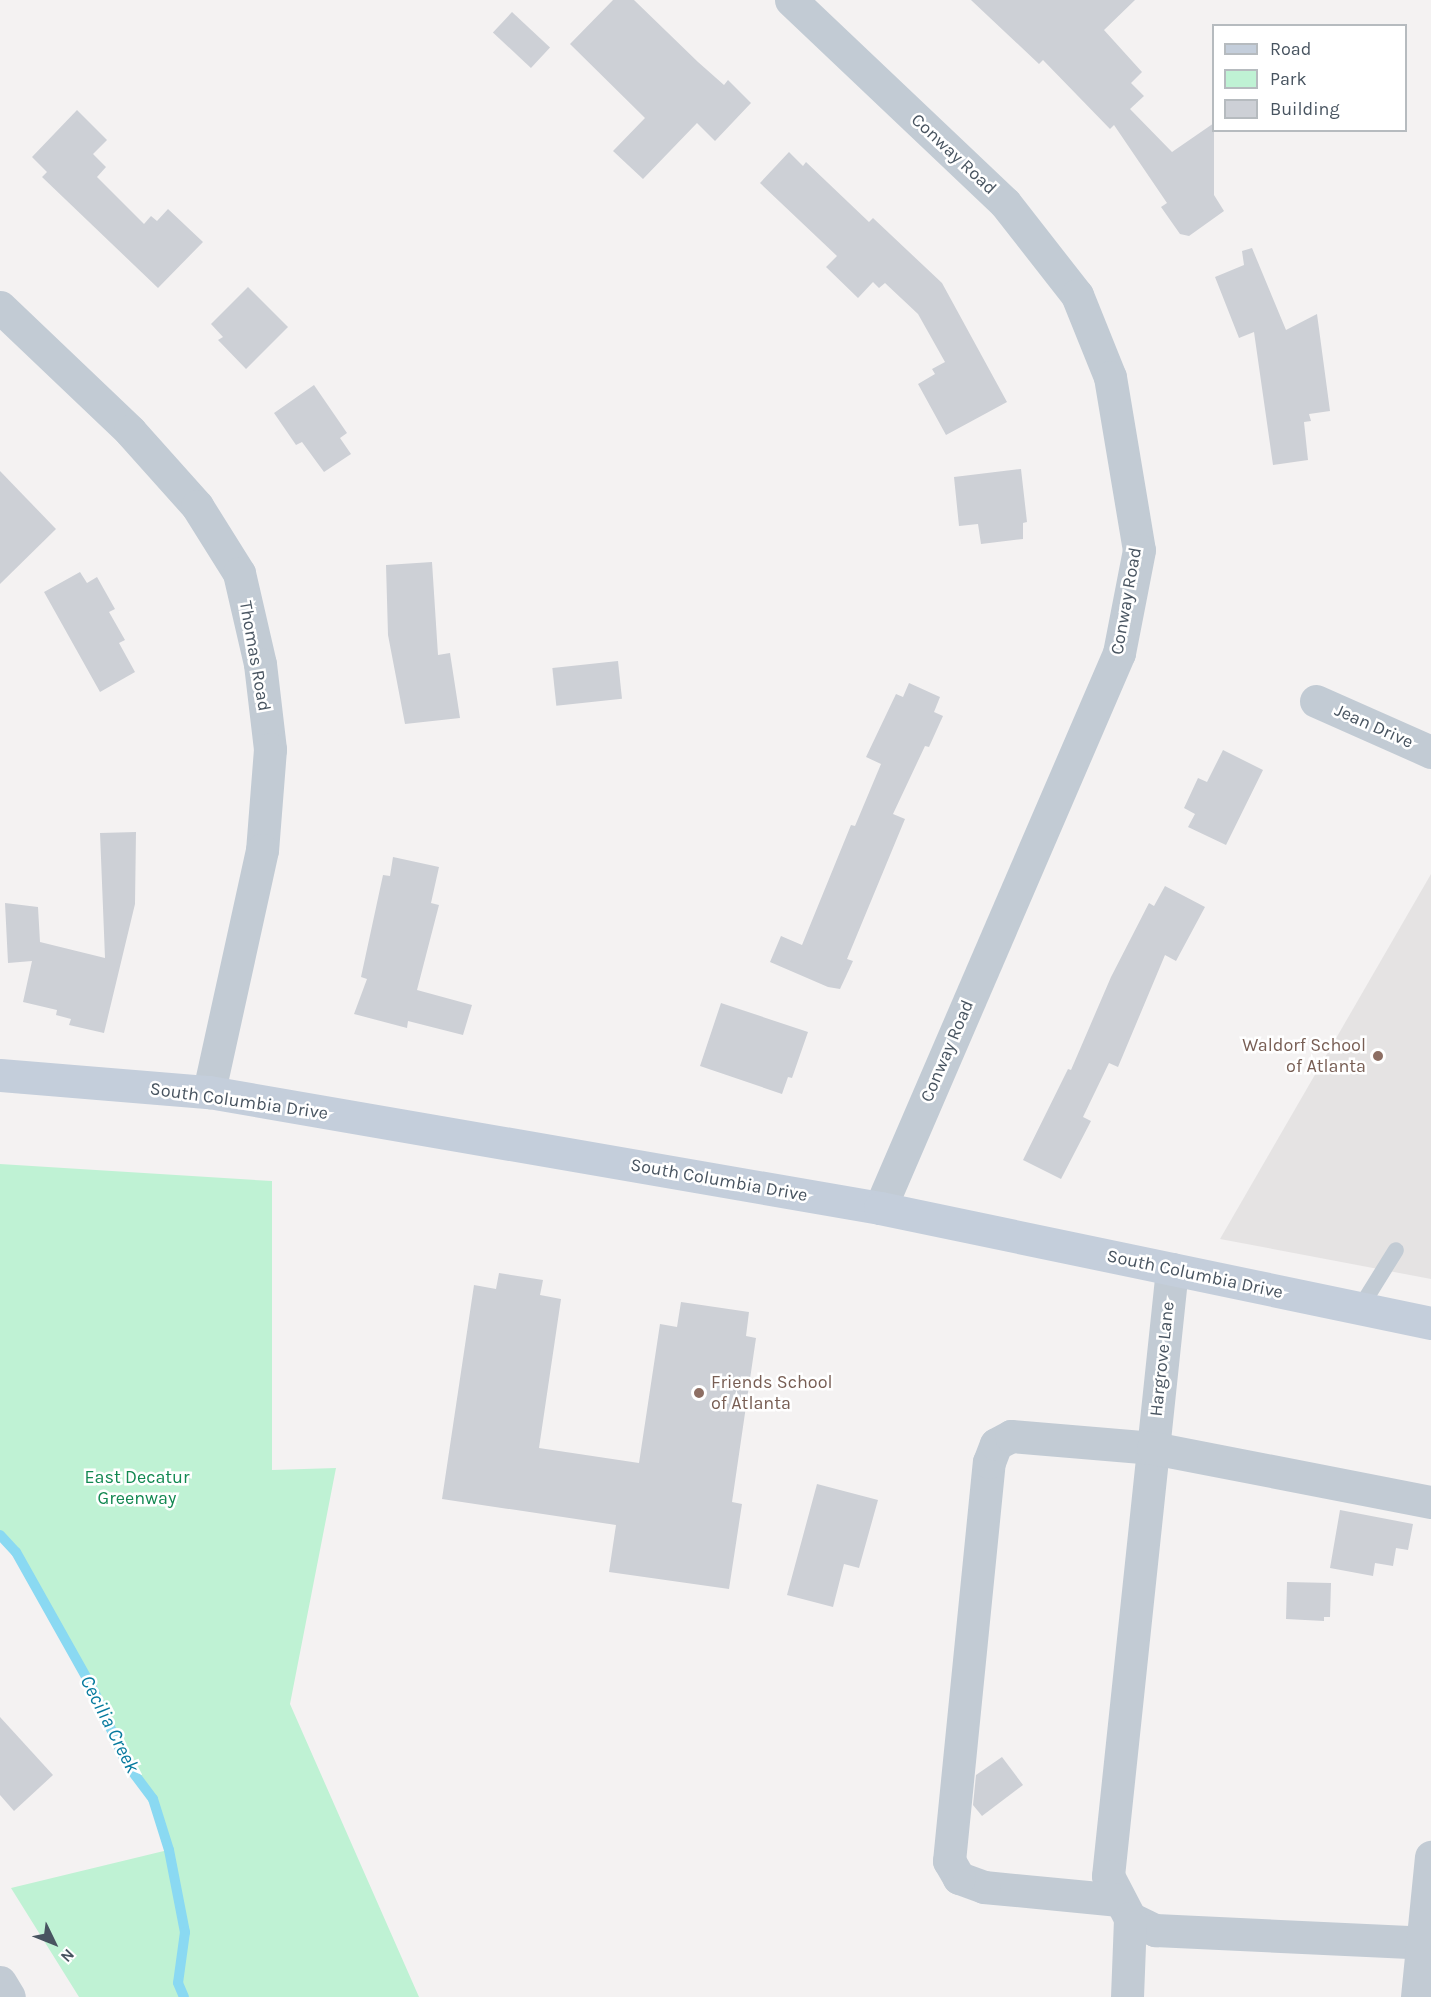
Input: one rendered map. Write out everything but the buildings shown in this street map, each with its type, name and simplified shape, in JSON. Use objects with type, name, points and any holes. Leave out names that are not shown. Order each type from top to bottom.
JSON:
[{"type":"main road","name":"South Columbia Drive","points":[[0,1076],[209,1092],[880,1208],[1431,1323]]},
{"type":"street","name":"Conway Road","points":[[791,0],[1005,203],[1077,295],[1110,377],[1139,550],[1119,653],[880,1208]]},
{"type":"street","name":"Thomas Road","points":[[0,307],[130,431],[196,506],[239,573],[260,664],[270,749],[262,850],[209,1092]]},
{"type":"street","name":"Jean Drive","points":[[1316,701],[1431,752]]},
{"type":"street","name":"Hargrove Lane","points":[[1125,1909],[1108,1876],[1172,1269]]},
{"type":"street","points":[[1427,1943],[1155,1930],[1125,1909],[984,1887],[958,1878],[949,1861],[989,1462],[996,1444],[1011,1436],[1153,1449],[1431,1502]]},
{"type":"street","points":[[1417,1997],[1427,1943],[1431,1857]]},
{"type":"street","points":[[1125,1909],[1126,1997]]},
{"type":"street","points":[[0,1982],[9,1997]]},
{"type":"lane","points":[[1360,1308],[1396,1250]]},
{"type":"shaded area","name":"Waldorf School of Atlanta","points":[[1431,874],[1431,1279],[1220,1239]]},
{"type":"green space","name":"East Decatur Greenway","points":[[0,1164],[272,1181],[272,1470],[336,1468],[290,1704],[419,1997],[79,1997],[11,1888],[168,1850],[153,1799],[126,1763],[94,1691],[16,1552],[0,1535]]},
{"type":"waterway","name":"Cecilia Creek","points":[[0,1535],[16,1552],[94,1691],[126,1763],[153,1799],[169,1850],[185,1932],[178,1983],[184,1997]]},
{"type":"place","name":"Waldorf School of Atlanta","points":[[1378,1056]]},
{"type":"place","name":"Friends School of Atlanta","points":[[699,1393]]}]
